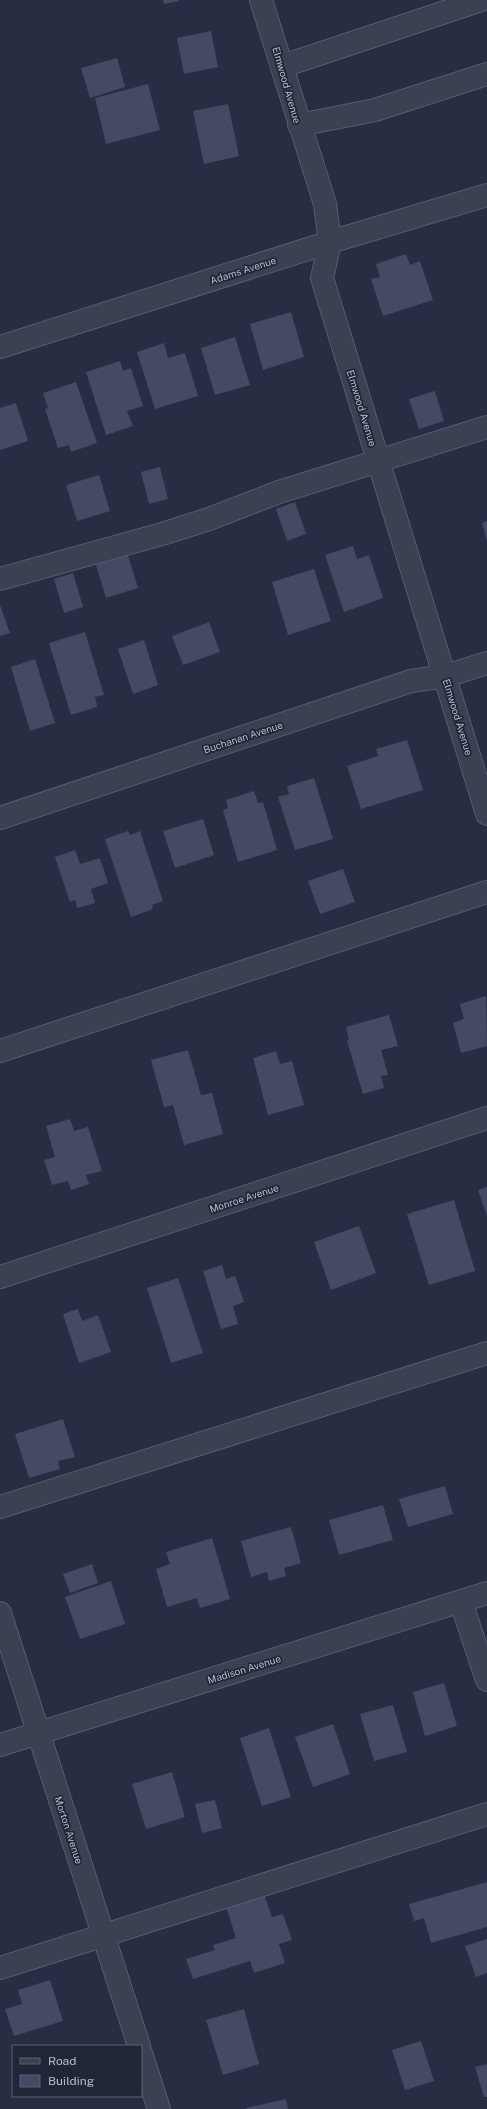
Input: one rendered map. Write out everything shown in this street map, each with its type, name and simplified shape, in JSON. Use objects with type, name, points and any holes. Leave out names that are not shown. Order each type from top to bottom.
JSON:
[{"type":"street","name":"Elmwood Avenue","points":[[261,0],[283,66],[299,125],[325,204],[330,242],[322,278],[446,676],[487,814]]},
{"type":"street","points":[[283,66],[481,0]]},
{"type":"street","points":[[299,125],[375,110],[487,74]]},
{"type":"street","name":"Adams Avenue","points":[[0,347],[330,242],[487,195]]},
{"type":"street","points":[[0,579],[162,534],[209,519],[279,492],[487,427]]},
{"type":"street","name":"Buchanan Avenue","points":[[0,818],[411,681],[446,676],[487,663]]},
{"type":"street","points":[[0,1051],[487,892]]},
{"type":"street","name":"Monroe Avenue","points":[[0,1277],[487,1118]]},
{"type":"street","points":[[0,1507],[487,1353]]},
{"type":"street","name":"Madison Avenue","points":[[0,1745],[487,1593]]},
{"type":"street","points":[[461,1602],[487,1680]]},
{"type":"street","name":"Morton Avenue","points":[[0,1614],[37,1733],[139,2045]]},
{"type":"street","points":[[0,1968],[487,1814]]},
{"type":"street","points":[[142,2056],[159,2109]]},
{"type":"building","points":[[163,0],[179,0],[179,1],[164,4]]},
{"type":"building","points":[[211,31],[218,67],[184,74],[177,38]]},
{"type":"building","points":[[117,58],[125,87],[90,98],[81,68]]},
{"type":"building","points":[[148,84],[160,130],[106,144],[95,98]]},
{"type":"building","points":[[228,104],[239,156],[204,164],[193,111]]},
{"type":"building","points":[[406,254],[410,265],[420,261],[433,300],[383,316],[371,279],[380,277],[376,264]]},
{"type":"building","points":[[291,312],[304,357],[263,370],[250,324]]},
{"type":"building","points":[[235,337],[250,385],[215,395],[201,348]]},
{"type":"building","points":[[164,343],[168,358],[185,353],[198,396],[155,409],[137,352]]},
{"type":"building","points":[[120,361],[123,371],[131,368],[143,406],[127,411],[133,426],[106,435],[86,372]]},
{"type":"building","points":[[76,382],[97,443],[71,452],[69,445],[58,448],[45,409],[48,408],[43,393]]},
{"type":"building","points":[[435,391],[444,421],[419,429],[409,399]]},
{"type":"building","points":[[16,403],[28,441],[0,450],[0,408]]},
{"type":"building","points":[[160,467],[168,499],[149,504],[141,472]]},
{"type":"building","points":[[99,475],[110,511],[77,521],[66,485]]},
{"type":"building","points":[[295,502],[306,534],[287,541],[276,509]]},
{"type":"building","points":[[487,521],[487,541],[482,523]]},
{"type":"building","points":[[353,546],[357,559],[369,555],[383,598],[344,612],[325,555]]},
{"type":"building","points":[[128,555],[138,588],[106,598],[96,565]]},
{"type":"building","points":[[314,569],[331,621],[288,635],[272,582]]},
{"type":"building","points":[[73,573],[83,607],[64,613],[54,579]]},
{"type":"building","points":[[0,605],[10,633],[0,636]]},
{"type":"building","points":[[209,622],[220,652],[183,665],[172,636]]},
{"type":"building","points":[[85,632],[104,695],[95,697],[97,707],[71,715],[49,643]]},
{"type":"building","points":[[144,640],[158,685],[133,694],[118,649]]},
{"type":"building","points":[[35,659],[55,723],[30,731],[11,667]]},
{"type":"building","points":[[407,740],[423,790],[361,809],[347,766],[378,756],[376,749]]},
{"type":"building","points":[[314,778],[333,839],[295,850],[278,797],[289,794],[287,786]]},
{"type":"building","points":[[254,791],[258,803],[263,802],[277,850],[238,862],[223,810],[228,808],[226,800]]},
{"type":"building","points":[[203,819],[214,855],[175,868],[163,831]]},
{"type":"building","points":[[128,831],[130,835],[140,831],[163,901],[152,905],[153,909],[131,917],[105,839]]},
{"type":"building","points":[[75,850],[80,864],[100,858],[108,883],[91,889],[95,903],[77,908],[75,900],[70,902],[55,857]]},
{"type":"building","points":[[343,869],[355,902],[320,914],[308,881]]},
{"type":"building","points":[[486,996],[487,1046],[461,1053],[453,1023],[464,1019],[460,1004]]},
{"type":"building","points":[[389,1015],[398,1046],[381,1050],[388,1075],[381,1076],[384,1088],[363,1094],[347,1041],[349,1040],[346,1027]]},
{"type":"building","points":[[188,1050],[201,1095],[212,1093],[223,1134],[184,1145],[173,1105],[164,1107],[151,1060]]},
{"type":"building","points":[[276,1051],[280,1064],[292,1061],[304,1105],[268,1115],[253,1058]]},
{"type":"building","points":[[70,1119],[74,1131],[88,1127],[102,1171],[86,1175],[89,1184],[71,1190],[68,1181],[52,1185],[44,1160],[55,1157],[46,1126]]},
{"type":"building","points":[[487,1187],[487,1216],[478,1190]]},
{"type":"building","points":[[454,1200],[475,1271],[429,1285],[407,1214]]},
{"type":"building","points":[[359,1226],[376,1273],[331,1290],[314,1242]]},
{"type":"building","points":[[222,1265],[226,1279],[235,1276],[244,1302],[233,1306],[238,1324],[221,1329],[203,1271]]},
{"type":"building","points":[[178,1278],[203,1353],[171,1363],[147,1288]]},
{"type":"building","points":[[78,1309],[82,1321],[98,1315],[111,1352],[79,1363],[63,1314]]},
{"type":"building","points":[[63,1419],[75,1457],[58,1461],[60,1469],[29,1478],[15,1434]]},
{"type":"building","points":[[445,1486],[453,1514],[408,1527],[399,1499]]},
{"type":"building","points":[[383,1505],[393,1540],[339,1555],[329,1520]]},
{"type":"building","points":[[291,1527],[301,1563],[284,1568],[286,1576],[269,1581],[267,1572],[251,1577],[241,1541]]},
{"type":"building","points":[[212,1538],[230,1599],[200,1608],[197,1598],[167,1607],[156,1569],[170,1564],[166,1552]]},
{"type":"building","points":[[92,1564],[98,1583],[70,1593],[63,1574]]},
{"type":"building","points":[[111,1581],[125,1624],[80,1639],[65,1597]]},
{"type":"building","points":[[444,1683],[457,1726],[425,1736],[413,1692]]},
{"type":"building","points":[[393,1705],[407,1752],[374,1761],[360,1714]]},
{"type":"building","points":[[333,1724],[350,1774],[313,1787],[295,1737]]},
{"type":"building","points":[[269,1728],[291,1797],[262,1806],[240,1738]]},
{"type":"building","points":[[172,1772],[185,1817],[146,1829],[132,1784]]},
{"type":"building","points":[[215,1800],[222,1828],[202,1833],[195,1804]]},
{"type":"building","points":[[487,1882],[487,1927],[431,1943],[424,1918],[414,1921],[409,1904]]},
{"type":"building","points":[[263,1891],[272,1917],[283,1914],[292,1940],[279,1944],[285,1963],[254,1973],[250,1961],[193,1979],[186,1959],[215,1950],[213,1945],[236,1938],[225,1903]]},
{"type":"building","points":[[487,1939],[487,1973],[476,1977],[465,1946]]},
{"type":"building","points":[[50,1980],[63,2021],[14,2036],[5,2009],[22,2004],[18,1990]]},
{"type":"building","points":[[244,2009],[259,2064],[223,2075],[206,2020]]},
{"type":"building","points":[[421,2041],[434,2081],[405,2090],[392,2050]]},
{"type":"building","points":[[487,2064],[487,2097],[484,2097],[475,2067]]},
{"type":"building","points":[[286,2099],[288,2109],[246,2109],[246,2108]]}]
